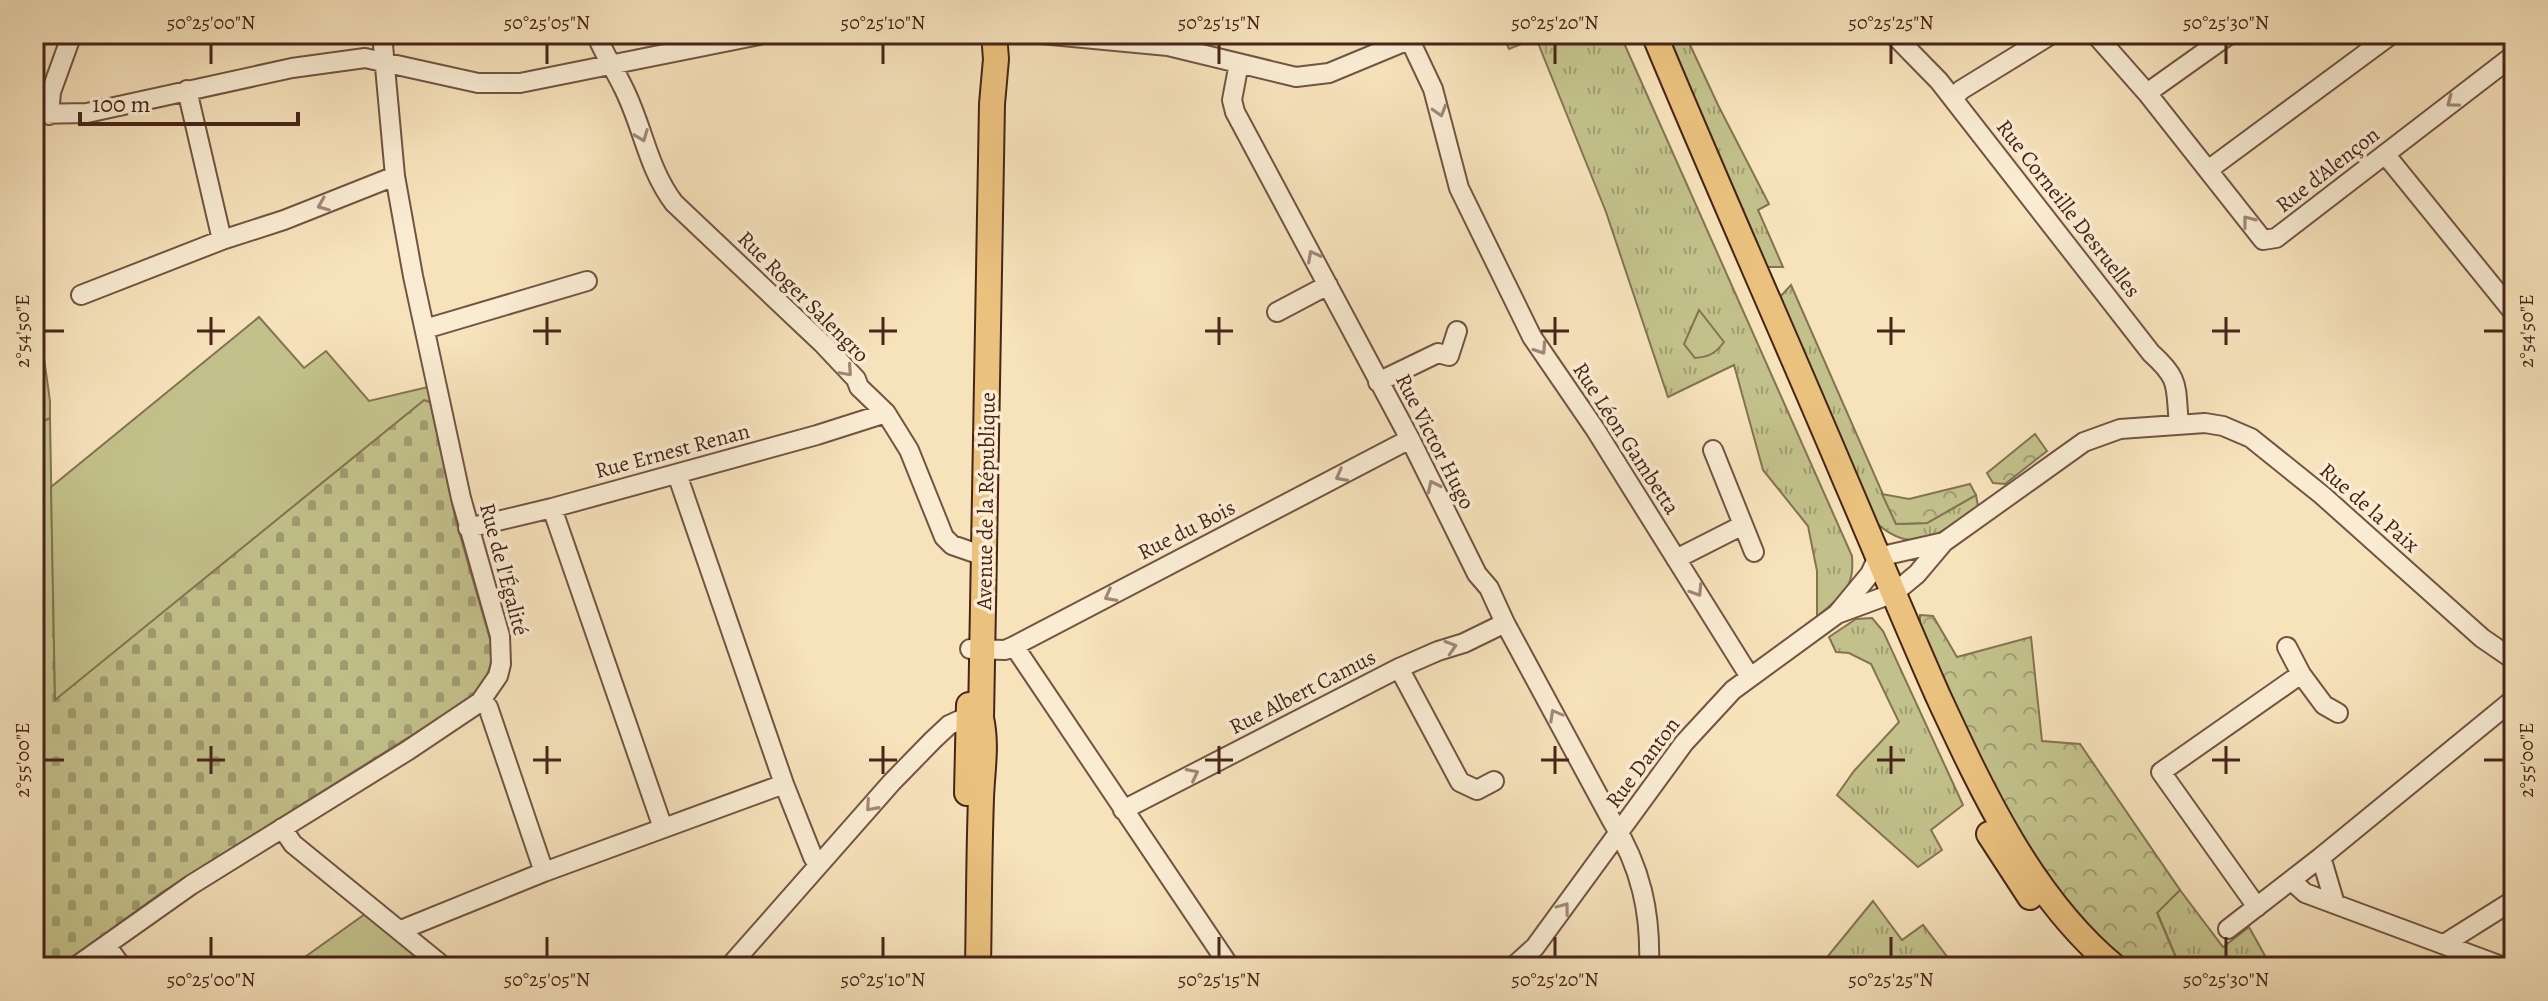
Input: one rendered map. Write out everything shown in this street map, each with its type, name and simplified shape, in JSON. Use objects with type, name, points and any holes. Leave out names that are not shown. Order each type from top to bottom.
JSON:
[{"type":"main road","name":"Avenue de la République","points":[[978,554],[979,34]]},
{"type":"main road","name":"Avenue de la République","points":[[962,967],[975,718],[996,59],[994,34]]},
{"type":"main road","points":[[1636,34],[1874,566],[1996,815],[2049,895],[2115,967]]},
{"type":"main road","points":[[1654,34],[1874,566]]},
{"type":"main road","points":[[1888,596],[1946,751],[1979,816],[2028,895],[2092,967]]},
{"type":"main road","name":"Avenue de la République","points":[[975,718],[985,737],[978,967]]},
{"type":"street","points":[[72,34],[42,114],[87,113],[187,90],[334,61],[365,58],[478,83],[503,84],[610,66],[764,34]]},
{"type":"street","name":"Rue de l'Égalité","points":[[75,967],[191,885],[480,702],[498,676],[502,651],[468,528],[395,176],[382,34]]},
{"type":"street","name":"Rue Roger Salengro","points":[[596,34],[624,89],[660,184],[674,203],[823,344],[856,379],[859,387],[886,413],[909,450],[944,537],[952,545],[978,554]]},
{"type":"street","points":[[1041,34],[1168,46],[1296,77],[1329,73],[1413,36]]},
{"type":"street","name":"Rue Corneille Desruelles","points":[[1893,34],[1939,81],[2151,353],[2169,369],[2175,381],[2179,424]]},
{"type":"street","points":[[1953,99],[1961,90],[2052,34]]},
{"type":"street","name":"Rue d'Alençon","points":[[2095,34],[2147,93],[2263,240],[2276,238],[2514,55]]},
{"type":"street","points":[[2147,93],[2230,34]]},
{"type":"street","points":[[2208,170],[2392,34]]},
{"type":"street","name":"Rue Léon Gambetta","points":[[1413,36],[1433,89],[1459,188],[1532,337],[1595,429],[1750,677]]},
{"type":"street","name":"Rue Victor Hugo","points":[[1239,63],[1232,100],[1235,112],[1410,439],[1477,574],[1489,588],[1628,849],[1647,904],[1649,967]]},
{"type":"street","points":[[187,90],[222,240]]},
{"type":"street","points":[[2385,154],[2514,313]]},
{"type":"street","points":[[81,295],[395,176]]},
{"type":"street","points":[[425,329],[587,281]]},
{"type":"street","points":[[1277,312],[1328,285]]},
{"type":"street","points":[[1378,382],[1438,353],[1449,356],[1457,331]]},
{"type":"street","name":"Rue Ernest Renan","points":[[468,528],[677,474],[886,413]]},
{"type":"street","name":"Rue de la Paix","points":[[1944,542],[2084,442],[2120,429],[2205,423],[2223,426],[2251,438],[2322,495],[2482,638],[2514,660]]},
{"type":"street","name":"Rue du Bois","points":[[976,650],[1005,650],[1014,646],[1410,439]]},
{"type":"street","points":[[1713,450],[1754,552]]},
{"type":"street","points":[[677,474],[784,784],[819,865]]},
{"type":"street","points":[[552,508],[663,828]]},
{"type":"street","points":[[1676,559],[1743,525]]},
{"type":"street","points":[[1874,566],[1944,542]]},
{"type":"street","points":[[1888,596],[1917,574],[1944,542]]},
{"type":"street","name":"Rue Danton","points":[[1513,967],[1535,947],[1684,743],[1733,690],[1837,614],[1874,566]]},
{"type":"street","name":"Rue Danton","points":[[1837,614],[1888,596]]},
{"type":"street","name":"Rue Albert Camus","points":[[1123,810],[1399,668],[1505,623]]},
{"type":"street","points":[[1014,646],[1230,967]]},
{"type":"street","points":[[2287,647],[2301,674],[2324,705],[2338,713]]},
{"type":"street","points":[[1399,668],[1460,782],[1477,790],[1494,781]]},
{"type":"street","points":[[2257,907],[2161,772],[2301,674]]},
{"type":"street","points":[[2228,929],[2292,881],[2514,699]]},
{"type":"street","points":[[480,702],[488,707],[544,872]]},
{"type":"street","points":[[729,967],[892,782],[933,740],[949,725],[975,718]]},
{"type":"street","points":[[401,930],[544,872],[784,784]]},
{"type":"street","points":[[282,828],[293,844],[444,967]]},
{"type":"street","points":[[2321,857],[2335,904]]},
{"type":"street","points":[[2292,881],[2305,893],[2504,967]]},
{"type":"street","points":[[2444,944],[2514,900]]},
{"type":"street","points":[[106,945],[122,967]]},
{"type":"green space","points":[[1502,34],[1620,34],[1852,556],[1851,577],[1845,591],[1817,617],[1817,571],[1808,526],[1763,470],[1734,365],[1668,397],[1606,212],[1536,38],[1509,49]]},
{"type":"green space","points":[[1668,34],[1685,34],[1769,204],[1758,210],[1783,267],[1763,267]]},
{"type":"green space","points":[[1791,285],[1896,524],[1927,523],[1976,495],[1978,506],[1938,533],[1914,540],[1887,531],[1872,519],[1777,300]]},
{"type":"green space","points":[[34,287],[50,418],[34,426]]},
{"type":"green space","points":[[1699,310],[1724,342],[1712,354],[1695,358],[1684,344]]},
{"type":"green space","points":[[259,317],[304,368],[326,351],[369,401],[428,387],[430,402],[424,400],[55,700],[51,487]]},
{"type":"green space","points":[[424,400],[430,402],[456,521],[492,646],[487,675],[480,687],[471,698],[161,893],[59,967],[34,967],[34,426],[50,418],[55,699]]},
{"type":"green space","points":[[2035,434],[2047,451],[2005,484],[1993,483],[1987,473]]},
{"type":"green space","points":[[1970,484],[1976,495],[1927,523],[1896,524],[1882,494],[1909,499]]},
{"type":"green space","points":[[1920,615],[1933,616],[1957,657],[2031,637],[2042,741],[2080,744],[2180,890],[2157,913],[2180,967],[2123,967],[2099,945],[2001,814],[1920,626]]},
{"type":"green space","points":[[1872,618],[1883,631],[1963,805],[1931,830],[1942,850],[1918,867],[1837,795],[1854,771],[1899,722],[1871,664],[1849,653],[1836,652],[1829,637],[1856,619]]},
{"type":"green space","points":[[2180,890],[2223,947],[2249,927],[2269,963],[2278,967],[2180,967],[2157,912]]},
{"type":"green space","points":[[1873,901],[1902,940],[1923,925],[1955,967],[1819,967]]},
{"type":"green space","points":[[365,914],[428,967],[291,967]]}]
